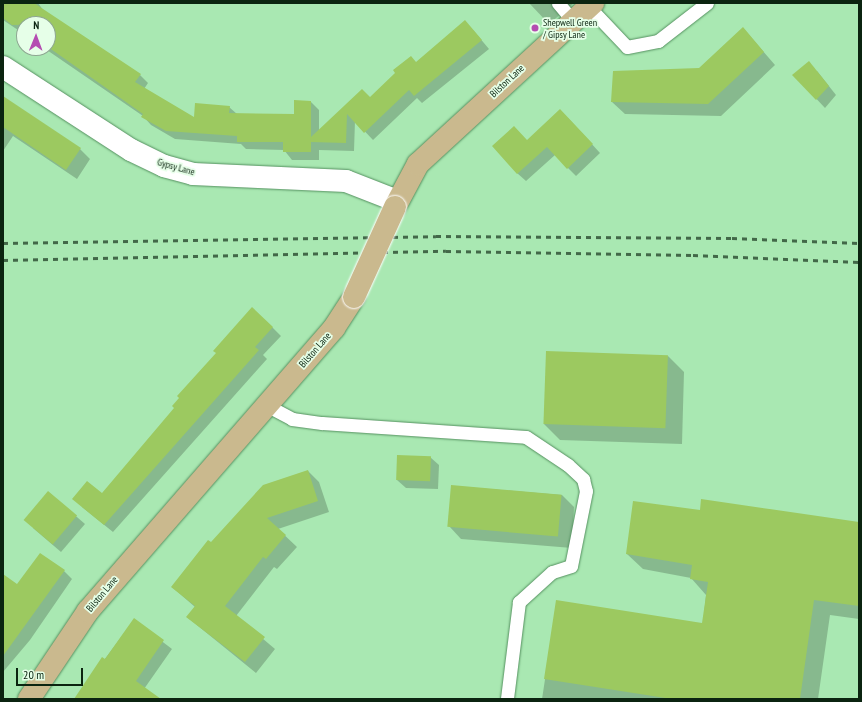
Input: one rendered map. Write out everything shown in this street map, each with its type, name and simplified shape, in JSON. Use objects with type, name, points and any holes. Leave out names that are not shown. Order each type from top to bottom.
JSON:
[{"type":"main road","name":"Bilston Lane","points":[[29,699],[88,610],[334,328],[354,297],[396,204],[418,164],[585,10]]},
{"type":"street","name":"Gypsy Lane","points":[[3,67],[131,150],[164,166],[193,174],[346,181],[396,204]]},
{"type":"lane","points":[[558,3],[585,10],[627,47],[658,41],[707,3]]},
{"type":"lane","points":[[266,405],[292,419],[322,423],[526,438],[568,465],[583,479],[586,491],[570,566],[552,572],[519,602],[506,699]]},
{"type":"building","points":[[3,3],[34,3],[54,16],[16,16],[16,25],[12,25],[3,18]]},
{"type":"building","points":[[56,18],[141,74],[135,82],[194,117],[195,103],[230,106],[229,113],[294,114],[294,100],[311,101],[311,137],[362,89],[370,97],[395,73],[393,70],[411,56],[416,62],[465,20],[482,40],[414,96],[409,90],[364,133],[347,114],[346,143],[311,142],[311,152],[283,152],[283,142],[237,142],[237,136],[166,131],[141,117],[143,114],[56,53]]},
{"type":"building","points":[[743,27],[764,52],[708,104],[611,102],[613,71],[699,68]]},
{"type":"building","points":[[809,61],[829,86],[816,100],[792,75]]},
{"type":"building","points":[[3,96],[81,148],[66,170],[3,127]]},
{"type":"building","points":[[560,109],[593,144],[567,169],[547,147],[517,174],[492,146],[514,126],[527,140]]},
{"type":"building","points":[[252,307],[273,327],[255,347],[259,350],[104,525],[72,499],[87,481],[102,493],[174,408],[172,406],[179,398],[177,396],[216,353],[213,351]]},
{"type":"building","points":[[546,351],[668,355],[665,428],[543,424]]},
{"type":"building","points":[[397,455],[431,456],[430,481],[396,480]]},
{"type":"building","points":[[308,470],[318,501],[267,518],[286,535],[266,559],[263,557],[225,606],[265,637],[245,662],[186,617],[195,606],[171,587],[208,540],[211,542],[263,485]]},
{"type":"building","points":[[451,485],[562,495],[558,537],[447,527]]},
{"type":"building","points":[[48,491],[77,515],[53,545],[24,520]]},
{"type":"building","points":[[701,499],[859,522],[859,606],[814,600],[800,699],[672,699],[544,679],[556,600],[702,623],[708,582],[690,579],[692,565],[626,554],[633,501],[700,510]]},
{"type":"building","points":[[40,553],[65,570],[3,656],[3,574],[17,584]]},
{"type":"building","points":[[134,618],[164,640],[136,681],[161,699],[74,699],[102,657],[105,659]]},
{"type":"railway","points":[[3,243],[436,236],[732,238],[859,243]]},
{"type":"railway","points":[[3,260],[446,251],[693,255],[859,262]]},
{"type":"place","name":"Shepwell Green / Gipsy Lane","points":[[535,28]]}]
